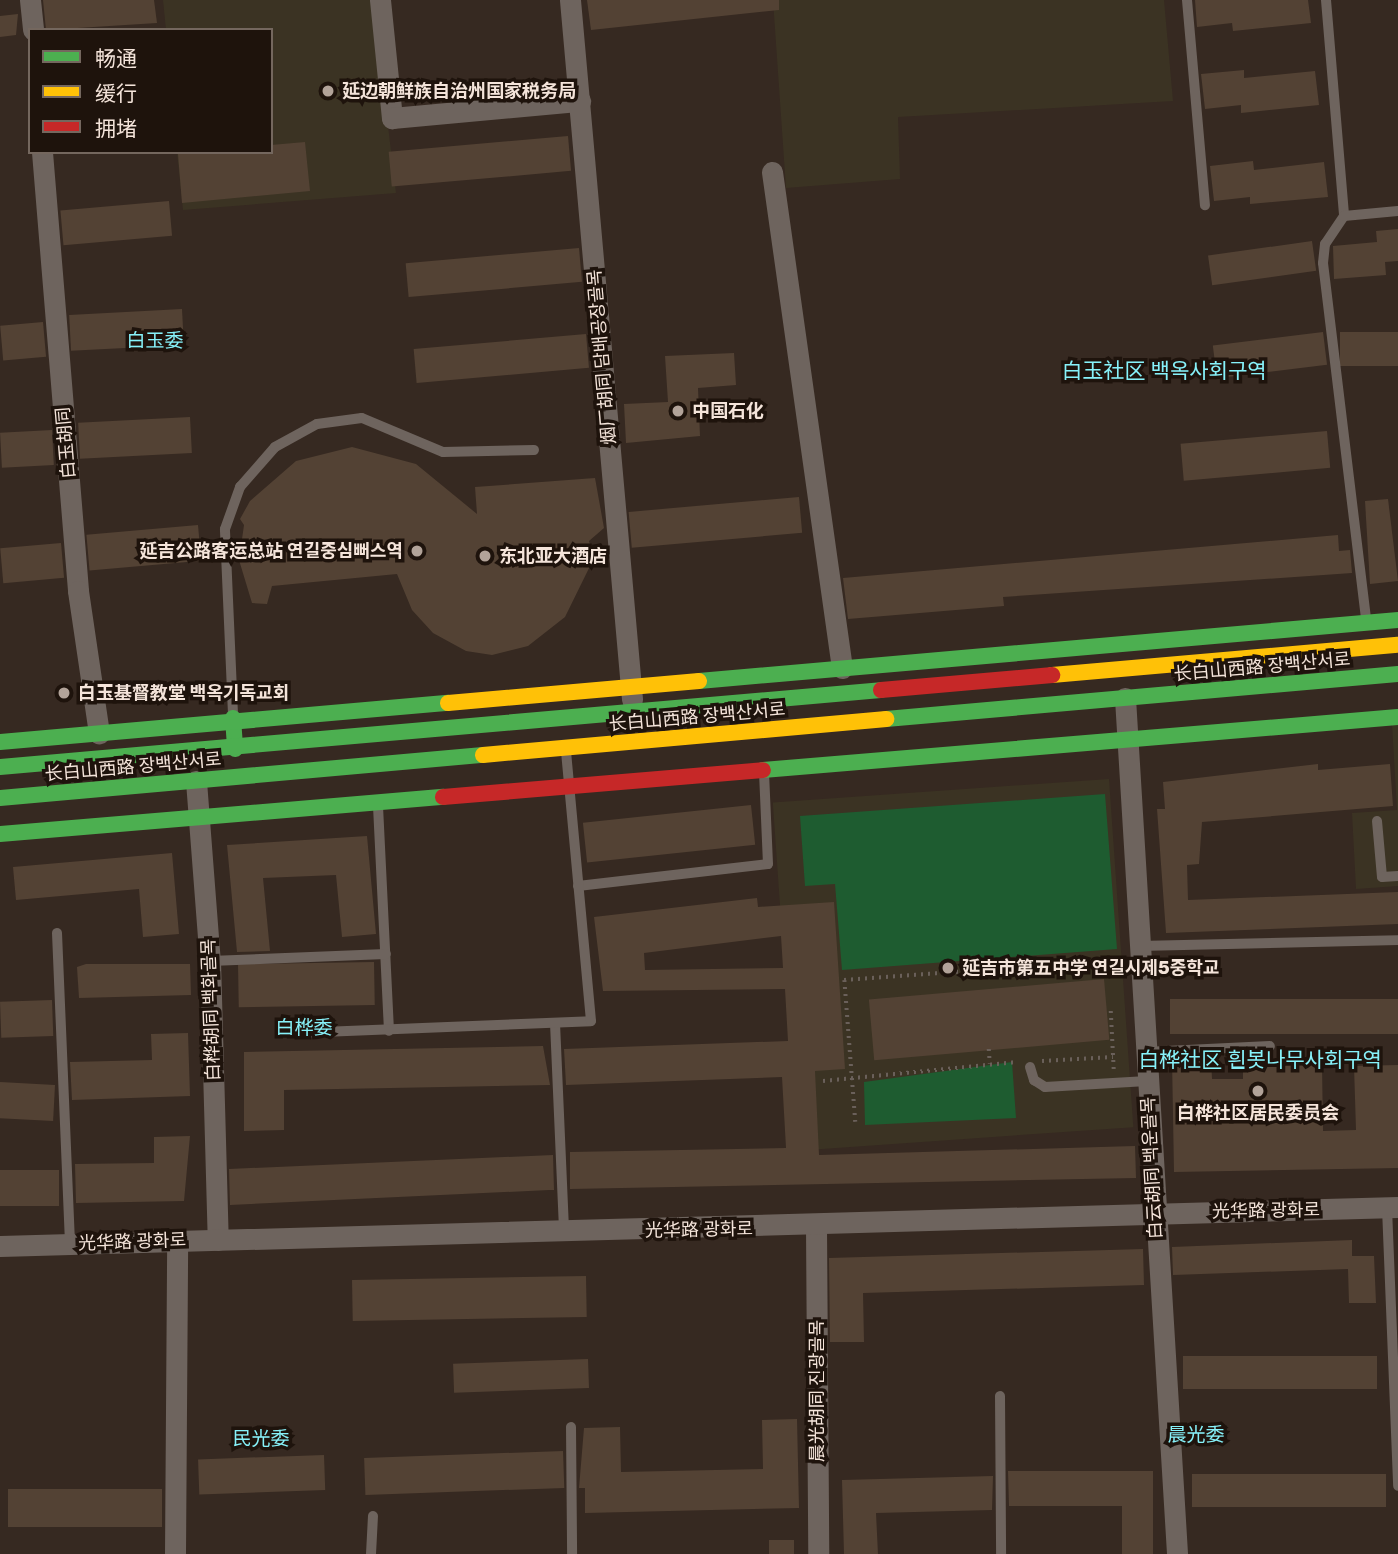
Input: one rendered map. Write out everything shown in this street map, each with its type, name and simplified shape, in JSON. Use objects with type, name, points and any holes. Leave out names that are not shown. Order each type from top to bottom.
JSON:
[{"type":"main road","points":[[0,742],[233,718],[631,688],[1398,620]]},
{"type":"main road","name":"长白山西路 장백산서로","points":[[0,767],[235,749],[1398,645]]},
{"type":"main road","name":"长白山西路 장백산서로","points":[[0,799],[1398,674]]},
{"type":"main road","points":[[0,834],[1398,717]]},
{"type":"main road","points":[[233,718],[235,749]]},
{"type":"street","points":[[30,0],[33,28]]},
{"type":"street","points":[[380,0],[392,118],[580,101]]},
{"type":"street","name":"烟厂胡同 담배공장골목","points":[[570,0],[632,714]]},
{"type":"street","name":"白玉胡同","points":[[42,154],[78,592],[99,733]]},
{"type":"street","points":[[772,172],[842,668]]},
{"type":"street","name":"白云胡同 백운골목","points":[[1125,698],[1154,1213],[1177,1554]]},
{"type":"street","name":"白桦胡同 백화골목","points":[[196,781],[211,961],[218,1240]]},
{"type":"street","name":"光华路 광화로","points":[[0,1247],[177,1240],[816,1227],[1154,1213],[1392,1208]]},
{"type":"street","name":"晨光胡同 진광골목","points":[[816,1227],[818,1554]]},
{"type":"street","points":[[175,1554],[177,1240]]},
{"type":"lane","points":[[1187,0],[1205,205]]},
{"type":"lane","points":[[1326,0],[1344,216],[1325,244],[1323,263],[1366,622]]},
{"type":"lane","points":[[1344,216],[1398,211]]},
{"type":"lane","points":[[233,718],[225,529],[240,487],[275,447],[317,424],[362,418],[443,453],[534,450]]},
{"type":"lane","points":[[297,1033],[592,1021],[566,748]]},
{"type":"lane","points":[[578,886],[768,864],[764,771]]},
{"type":"lane","points":[[378,803],[389,1031]]},
{"type":"lane","points":[[1377,821],[1382,877],[1398,876]]},
{"type":"lane","points":[[57,933],[70,1245]]},
{"type":"lane","points":[[1139,946],[1398,940]]},
{"type":"lane","points":[[211,961],[386,954]]},
{"type":"lane","points":[[555,1023],[564,1233]]},
{"type":"lane","points":[[1145,1052],[1270,1046]]},
{"type":"lane","points":[[1030,1067],[1034,1080],[1045,1087],[1147,1081]]},
{"type":"lane","points":[[1392,1208],[1398,1486]]},
{"type":"lane","points":[[1000,1396],[1000,1554]]},
{"type":"lane","points":[[571,1427],[572,1554]]},
{"type":"lane","points":[[372,1554],[373,1516]]},
{"type":"path","points":[[855,1122],[844,980],[1101,961]]},
{"type":"path","points":[[1111,1011],[1115,1083]]},
{"type":"path","points":[[989,1049],[990,1064]]},
{"type":"path","points":[[823,1082],[990,1064],[1114,1057]]},
{"type":"shaded area","name":"延边朝鲜族自治州国家税务局","points":[[163,0],[373,0],[396,193],[183,210],[177,154],[273,154],[273,28],[166,28]]},
{"type":"shaded area","points":[[773,0],[1164,0],[1173,101],[898,117],[900,179],[786,188]]},
{"type":"shaded area","points":[[1392,724],[1398,724],[1398,886],[1356,889],[1352,813],[1397,810]]},
{"type":"shaded area","name":"延吉市第五中学 연길시제5중학교","points":[[1109,779],[1133,1127],[797,1151],[773,803]]},
{"type":"green space","points":[[1105,794],[1117,949],[842,970],[835,884],[805,886],[800,816]]},
{"type":"green space","points":[[1012,1062],[1016,1118],[865,1125],[864,1082]]},
{"type":"building","points":[[43,0],[154,0],[157,23],[46,28]]},
{"type":"building","points":[[587,0],[779,0],[779,10],[591,30]]},
{"type":"building","points":[[1195,0],[1308,0],[1311,23],[1233,31],[1232,23],[1197,27]]},
{"type":"building","points":[[18,14],[16,35],[0,37],[0,16]]},
{"type":"building","points":[[1244,70],[1244,78],[1315,71],[1319,105],[1241,113],[1241,105],[1205,109],[1201,74]]},
{"type":"building","points":[[568,136],[571,171],[392,187],[389,152]]},
{"type":"building","points":[[305,142],[310,191],[182,203],[178,154],[273,154],[273,145]]},
{"type":"building","points":[[1253,161],[1254,170],[1324,162],[1328,197],[1250,204],[1250,197],[1214,201],[1210,166]]},
{"type":"building","points":[[169,201],[172,236],[63,245],[60,210]]},
{"type":"building","points":[[1398,229],[1398,261],[1385,262],[1386,275],[1334,279],[1333,246],[1377,242],[1376,231]]},
{"type":"building","points":[[1312,241],[1316,271],[1212,285],[1208,256]]},
{"type":"building","points":[[579,248],[582,282],[409,297],[406,263]]},
{"type":"building","points":[[182,309],[184,345],[71,351],[69,315]]},
{"type":"building","points":[[43,322],[46,357],[3,361],[0,326]]},
{"type":"building","points":[[1323,332],[1327,365],[1217,378],[1213,346]]},
{"type":"building","points":[[1340,332],[1398,332],[1398,366],[1340,366]]},
{"type":"building","points":[[586,334],[589,368],[417,383],[414,349]]},
{"type":"building","points":[[734,353],[736,385],[698,388],[700,436],[626,443],[624,404],[668,402],[665,356]]},
{"type":"building","points":[[190,417],[192,453],[80,459],[78,423]]},
{"type":"building","points":[[52,430],[54,465],[2,468],[0,433]]},
{"type":"building","points":[[1327,431],[1330,468],[1184,481],[1181,444]]},
{"type":"building","name":"延吉公路客运总站 연길중심뻐스역","points":[[352,447],[416,464],[477,514],[475,487],[595,478],[604,528],[589,541],[594,558],[565,617],[528,646],[492,655],[466,651],[433,633],[412,610],[397,574],[272,586],[267,604],[252,603],[239,560],[244,525],[240,519],[250,501],[296,461]]},
{"type":"building","points":[[799,497],[802,533],[632,548],[629,512]]},
{"type":"building","points":[[1388,499],[1398,581],[1370,584],[1365,501]]},
{"type":"building","points":[[198,525],[201,561],[90,571],[86,535]]},
{"type":"building","points":[[1338,535],[1339,551],[1350,550],[1352,573],[1003,597],[1004,606],[848,619],[843,578]]},
{"type":"building","points":[[61,543],[64,578],[3,583],[0,548]]},
{"type":"building","points":[[1318,764],[1318,770],[1390,764],[1393,806],[1202,822],[1199,864],[1187,865],[1188,900],[1398,892],[1398,924],[1166,933],[1157,809],[1165,809],[1163,782]]},
{"type":"building","points":[[751,805],[755,845],[587,862],[583,823]]},
{"type":"building","points":[[367,836],[376,934],[342,937],[336,875],[263,878],[270,951],[237,952],[227,845]]},
{"type":"building","points":[[172,853],[179,934],[143,937],[139,889],[16,900],[13,867]]},
{"type":"building","points":[[757,898],[758,907],[834,902],[845,1069],[815,1071],[819,1155],[1135,1146],[1136,1178],[570,1189],[570,1152],[786,1148],[782,1077],[566,1085],[564,1049],[788,1041],[785,989],[603,991],[594,917]],"holes":[[[781,936],[783,968],[645,970],[644,953]]]},
{"type":"building","points":[[374,962],[375,1005],[239,1007],[238,964]]},
{"type":"building","points":[[86,964],[190,964],[191,995],[79,998],[77,967]]},
{"type":"building","points":[[1104,979],[1109,1040],[874,1060],[869,1000]]},
{"type":"building","points":[[1170,999],[1398,999],[1398,1034],[1170,1034]]},
{"type":"building","points":[[52,1000],[53,1036],[1,1038],[0,1002]]},
{"type":"building","points":[[188,1033],[190,1096],[72,1100],[70,1062],[152,1060],[151,1034]]},
{"type":"building","points":[[543,1046],[550,1085],[284,1090],[284,1130],[244,1131],[244,1052]]},
{"type":"building","points":[[1211,1057],[1212,1079],[1243,1079],[1243,1068],[1322,1064],[1323,1131],[1356,1130],[1354,1066],[1398,1065],[1398,1168],[1174,1172],[1172,1059]]},
{"type":"building","points":[[0,1082],[55,1085],[53,1121],[0,1118]]},
{"type":"building","points":[[190,1136],[184,1201],[76,1203],[75,1164],[154,1163],[154,1137]]},
{"type":"building","points":[[553,1155],[554,1190],[230,1205],[229,1169]]},
{"type":"building","points":[[0,1170],[59,1170],[59,1206],[0,1206]]},
{"type":"building","points":[[1352,1240],[1352,1256],[1374,1256],[1376,1303],[1349,1303],[1348,1269],[1173,1275],[1172,1247]]},
{"type":"building","points":[[1143,1249],[1144,1285],[863,1293],[864,1342],[830,1342],[829,1258]]},
{"type":"building","points":[[586,1276],[587,1317],[353,1321],[352,1280]]},
{"type":"building","points":[[1183,1356],[1377,1356],[1377,1389],[1183,1389]]},
{"type":"building","points":[[588,1359],[589,1388],[454,1393],[453,1364]]},
{"type":"building","points":[[797,1419],[799,1508],[585,1513],[585,1488],[579,1488],[584,1428],[620,1427],[621,1472],[763,1469],[762,1420]]},
{"type":"building","points":[[563,1451],[564,1488],[365,1495],[364,1458]]},
{"type":"building","points":[[324,1455],[325,1490],[199,1494],[198,1459]]},
{"type":"building","points":[[1008,1471],[1153,1471],[1153,1554],[1122,1554],[1122,1506],[1009,1506]]},
{"type":"building","points":[[1192,1474],[1386,1474],[1386,1507],[1192,1507]]},
{"type":"building","points":[[993,1476],[992,1510],[876,1513],[878,1554],[844,1554],[842,1480]]},
{"type":"building","points":[[8,1489],[162,1489],[162,1527],[8,1527]]},
{"type":"building","points":[[769,1540],[794,1540],[794,1554],[769,1554]]},
{"type":"traffic: fast","points":[[699,681],[1398,620]]},
{"type":"traffic: fast","points":[[886,719],[1398,674]]},
{"type":"traffic: fast","points":[[0,767],[881,690]]},
{"type":"traffic: fast","points":[[0,742],[448,703]]},
{"type":"traffic: fast","points":[[763,770],[1398,717]]},
{"type":"traffic: fast","points":[[233,718],[235,749]]},
{"type":"traffic: fast","points":[[0,798],[483,755]]},
{"type":"traffic: fast","points":[[0,834],[443,797]]},
{"type":"traffic: slow","points":[[1052,675],[1398,645]]},
{"type":"traffic: slow","points":[[448,703],[699,681]]},
{"type":"traffic: slow","points":[[483,755],[886,719]]},
{"type":"traffic: jam","points":[[881,690],[1052,675]]},
{"type":"traffic: jam","points":[[443,797],[763,770]]},
{"type":"place","name":"延边朝鲜族自治州国家税务局","points":[[328,91]]},
{"type":"place","name":"中国石化","points":[[678,411]]},
{"type":"place","name":"延吉公路客运总站 연길중심뻐스역","points":[[417,551]]},
{"type":"place","name":"东北亚大酒店","points":[[485,556]]},
{"type":"place","name":"白玉基督教堂 백옥기독교회","points":[[64,693]]},
{"type":"place","name":"延吉市第五中学 연길시제5중학교","points":[[948,968]]},
{"type":"place","name":"白桦社区居民委员会","points":[[1258,1091]]},
{"type":"district","name":"白玉委","points":[[155,341]]},
{"type":"district","name":"白玉社区 백옥사회구역","points":[[1164,371]]},
{"type":"district","name":"白桦委","points":[[304,1028]]},
{"type":"district","name":"白桦社区 흰봇나무사회구역","points":[[1260,1060]]},
{"type":"district","name":"晨光委","points":[[1196,1435]]},
{"type":"district","name":"民光委","points":[[261,1439]]}]
